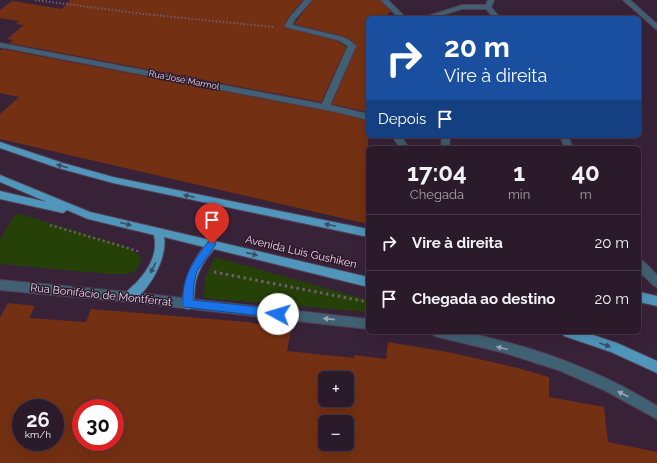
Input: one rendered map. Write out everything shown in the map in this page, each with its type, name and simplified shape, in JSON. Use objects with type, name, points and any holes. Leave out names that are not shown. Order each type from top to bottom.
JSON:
[{"type":"main road","points":[[0,145],[61,166],[113,180],[366,233]]},
{"type":"main road","name":"Avenida Luis Gushiken","points":[[0,178],[88,215],[366,282]]},
{"type":"main road","points":[[0,195],[88,215]]},
{"type":"main road","points":[[129,297],[149,276],[158,257],[160,247],[158,232]]},
{"type":"main road","points":[[188,304],[189,283],[195,266],[212,244]]},
{"type":"main road","points":[[641,297],[657,301]]},
{"type":"main road","points":[[574,334],[613,347],[657,367]]},
{"type":"street","points":[[309,0],[292,18],[288,26],[340,38],[347,41],[352,46],[324,107]]},
{"type":"street","points":[[384,0],[401,16]]},
{"type":"street","points":[[626,0],[657,28]]},
{"type":"street","points":[[432,16],[462,7],[490,3],[496,16]]},
{"type":"street","name":"Rua José Marmol","points":[[0,45],[324,107],[366,118]]},
{"type":"street","points":[[641,266],[657,282]]},
{"type":"street","name":"Rua Bonifácio de Montférrat","points":[[0,285],[129,297],[366,324]]},
{"type":"street","points":[[446,334],[528,354],[584,374],[641,403],[657,413]]},
{"type":"path","points":[[35,0],[206,20],[278,27],[288,26]]},
{"type":"path","points":[[46,224],[158,257]]},
{"type":"path","points":[[195,266],[217,273],[366,302]]},
{"type":"green space","points":[[16,213],[129,247],[142,258],[135,272],[125,274],[109,274],[0,264],[0,239]]},
{"type":"green space","points":[[215,257],[366,299],[366,312],[204,298],[205,278]]},
{"type":"building","points":[[70,0],[303,0],[289,16],[284,27],[337,41],[346,47],[321,102],[9,43],[13,40],[7,39],[24,25],[16,24],[19,21],[0,18],[0,10],[12,1],[62,9]]},
{"type":"building","points":[[313,0],[380,0],[391,12],[385,16],[366,16],[366,112],[332,104],[357,46],[350,39],[343,36],[294,24]]},
{"type":"building","points":[[2,49],[337,113],[366,120],[366,138],[368,138],[368,146],[366,146],[366,224],[0,139],[0,114],[19,97],[0,93],[0,51]]},
{"type":"building","points":[[8,303],[35,306],[29,318],[86,322],[91,309],[247,322],[291,329],[287,351],[354,358],[354,355],[386,359],[388,342],[448,352],[514,367],[549,377],[549,397],[604,407],[608,442],[657,452],[657,463],[0,463],[0,318]]},
{"type":"route","points":[[212,244],[193,270],[189,283],[188,304],[278,314]]}]
